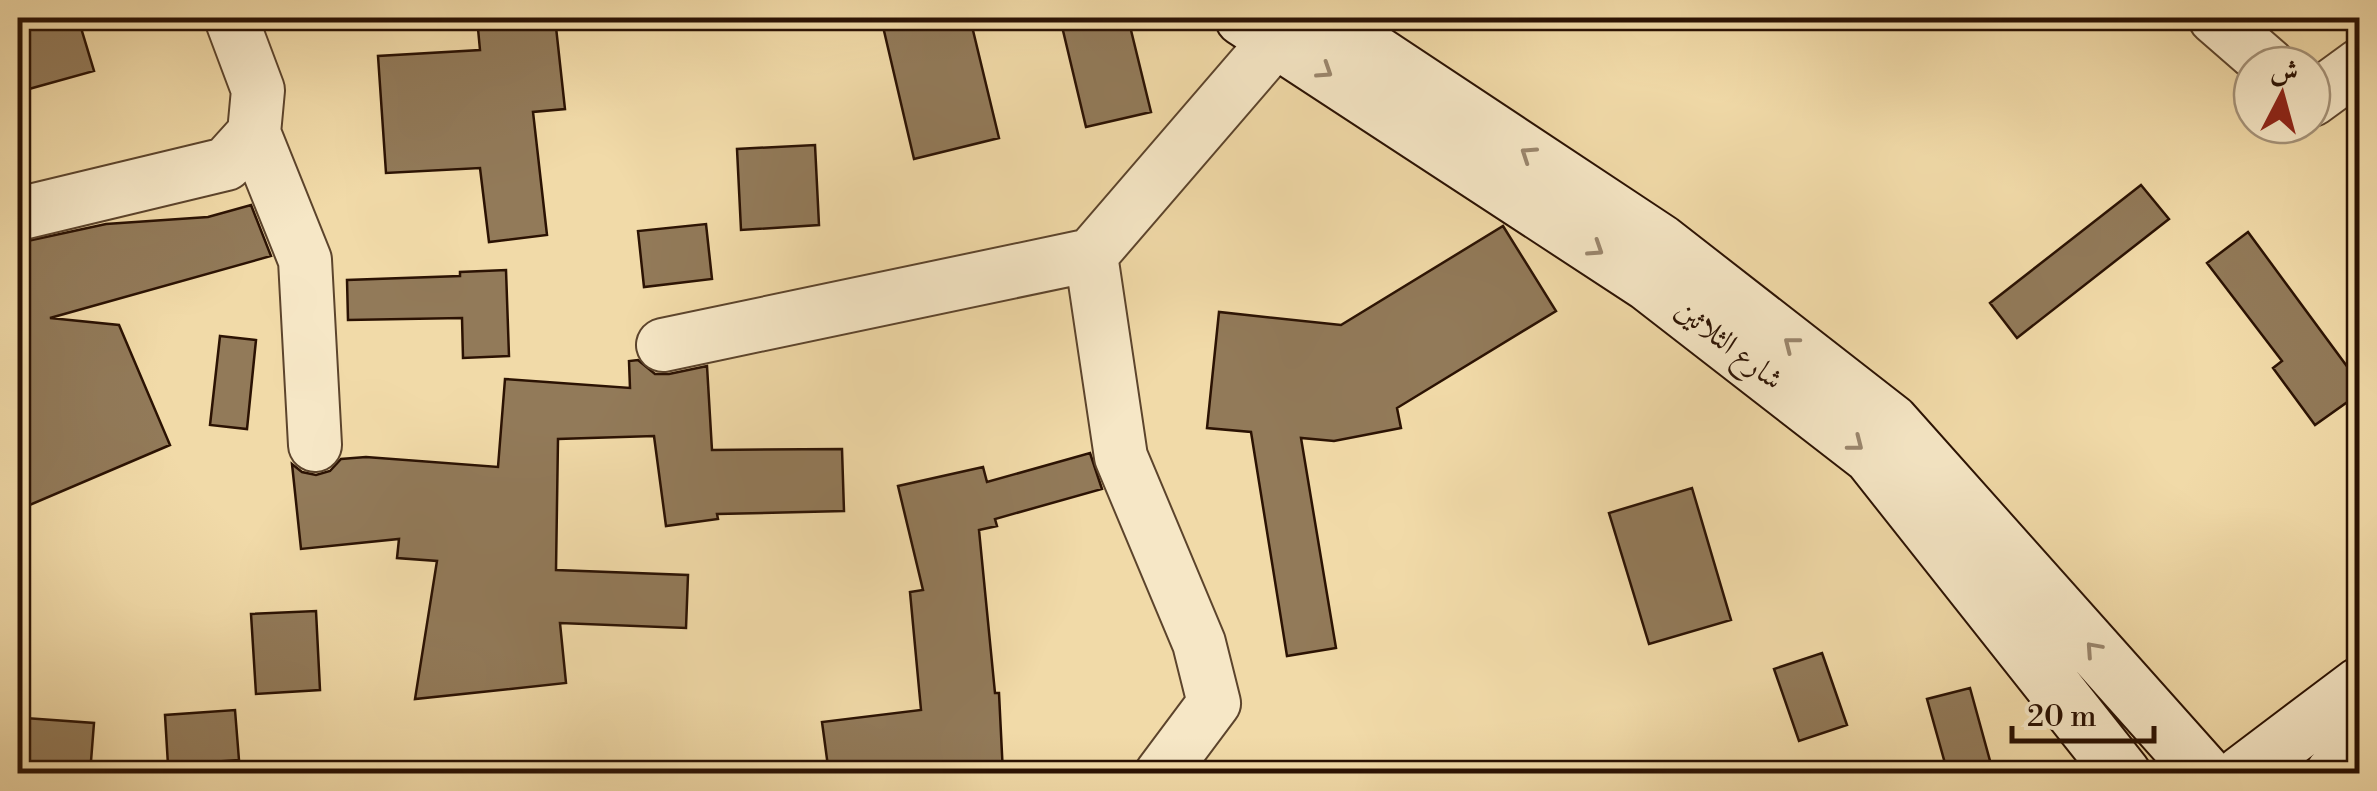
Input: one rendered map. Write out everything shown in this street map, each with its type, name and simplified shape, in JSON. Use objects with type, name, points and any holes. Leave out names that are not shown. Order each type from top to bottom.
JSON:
[{"type":"main road","name":"شارع الثلاثين","points":[[1280,25],[1648,283],[1872,456],[2124,774]]},
{"type":"main road","name":"شارع الثلاثين","points":[[1280,25],[1660,242],[1891,422],[2205,774]]},
{"type":"main road","points":[[2242,774],[2360,686]]},
{"type":"main road","points":[[2333,774],[2360,754]]},
{"type":"street","points":[[231,18],[258,90],[254,132],[305,260],[315,445]]},
{"type":"street","points":[[2215,18],[2246,45]]},
{"type":"street","points":[[663,346],[1091,256],[1280,25]]},
{"type":"street","points":[[2332,85],[2360,64]]},
{"type":"street","points":[[18,214],[226,164],[254,132]]},
{"type":"street","points":[[1091,256],[1121,457],[1198,644],[1214,703],[1161,774]]},
{"type":"building","points":[[18,18],[78,18],[94,71],[18,92]]},
{"type":"building","points":[[477,18],[555,18],[565,109],[533,112],[547,235],[489,242],[480,168],[386,173],[378,56],[480,50]]},
{"type":"building","points":[[881,18],[970,18],[999,138],[914,159]]},
{"type":"building","points":[[1060,18],[1128,18],[1151,112],[1086,127]]},
{"type":"building","points":[[815,145],[819,225],[741,230],[737,149]]},
{"type":"building","points":[[2141,185],[2169,219],[2017,338],[1990,303]]},
{"type":"building","points":[[251,205],[271,256],[50,318],[119,325],[170,445],[18,510],[18,243],[106,224],[208,217]]},
{"type":"building","points":[[706,224],[712,279],[644,287],[638,231]]},
{"type":"building","points":[[1503,226],[1556,311],[1397,408],[1401,428],[1334,441],[1301,438],[1336,648],[1287,656],[1251,432],[1207,428],[1219,312],[1341,325]]},
{"type":"building","points":[[2248,232],[2360,384],[2360,393],[2315,425],[2273,368],[2282,361],[2207,263]]},
{"type":"building","points":[[506,270],[509,356],[463,358],[462,318],[348,320],[347,280],[460,276],[460,272]]},
{"type":"building","points":[[220,336],[256,340],[247,429],[210,425]]},
{"type":"building","points":[[638,360],[655,374],[707,366],[712,450],[842,449],[844,511],[717,514],[718,519],[666,526],[654,436],[558,439],[556,570],[688,575],[686,628],[560,623],[566,683],[415,699],[437,561],[397,558],[399,539],[301,549],[292,464],[302,472],[316,475],[330,471],[341,459],[366,457],[498,467],[505,379],[630,388],[629,361]]},
{"type":"building","points":[[1090,453],[1102,489],[995,519],[997,526],[979,530],[995,693],[999,693],[1003,774],[829,774],[822,722],[921,710],[910,592],[923,590],[898,486],[983,467],[987,482]]},
{"type":"building","points":[[1692,488],[1731,620],[1649,644],[1609,513]]},
{"type":"building","points":[[316,611],[320,690],[256,694],[251,614]]},
{"type":"building","points":[[1822,653],[1847,725],[1799,741],[1774,669]]},
{"type":"building","points":[[1970,688],[1992,768],[1972,774],[1948,774],[1927,699]]},
{"type":"building","points":[[235,710],[239,760],[168,765],[165,715]]},
{"type":"building","points":[[25,718],[94,723],[90,774],[21,774]]}]
